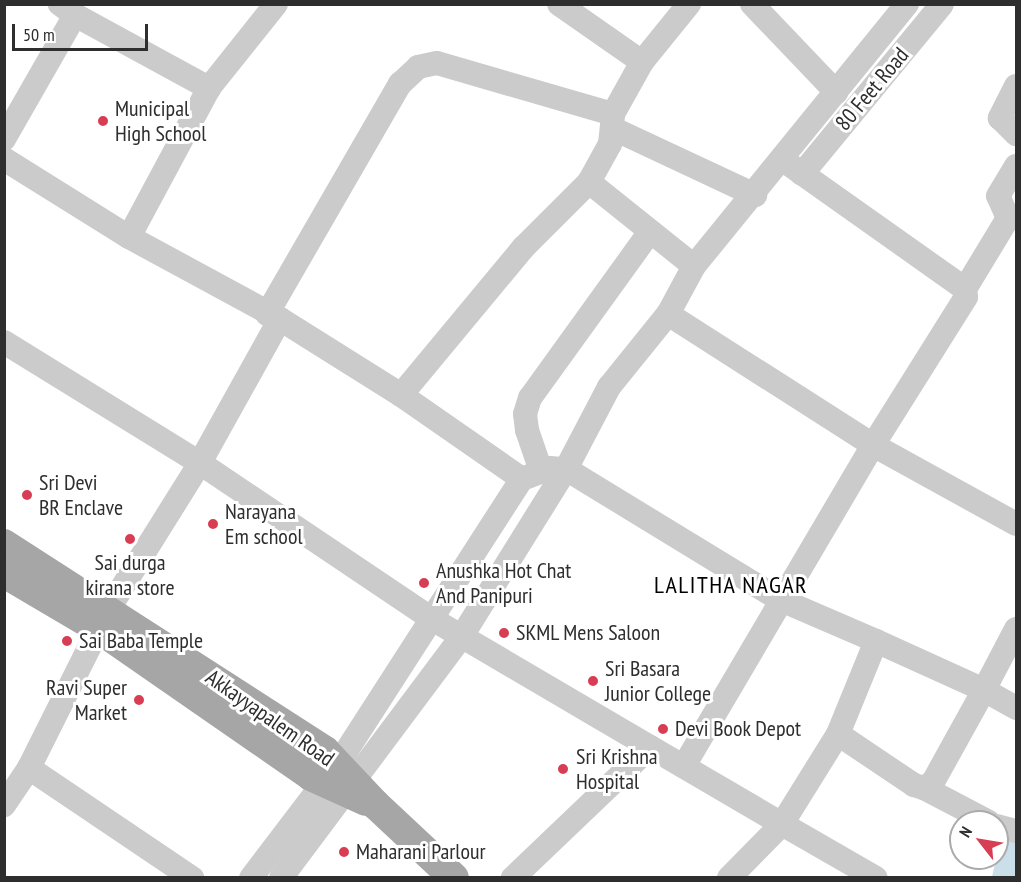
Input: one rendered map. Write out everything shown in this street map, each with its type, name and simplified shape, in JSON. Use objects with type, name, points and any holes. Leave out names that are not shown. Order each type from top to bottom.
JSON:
[{"type":"main road","name":"Akkayyapalem Road","points":[[4,544],[104,619],[325,751],[348,785],[454,878]]},
{"type":"main road","points":[[4,573],[104,619]]},
{"type":"street","points":[[129,237],[209,88],[276,4]]},
{"type":"street","points":[[559,4],[642,62]]},
{"type":"street","points":[[400,395],[524,247],[589,182],[613,122],[642,62],[690,4]]},
{"type":"street","points":[[752,4],[836,92]]},
{"type":"street","name":"80 Feet Road","points":[[348,785],[462,636],[566,469],[609,387],[668,314],[694,266],[755,195],[907,4]]},
{"type":"street","name":"80 Feet Road","points":[[802,174],[942,4]]},
{"type":"street","points":[[4,139],[68,10],[209,88]]},
{"type":"street","points":[[4,805],[29,768],[104,619],[200,463],[273,316],[400,84],[418,67],[437,63],[613,122],[755,195]]},
{"type":"street","points":[[1017,86],[1000,118],[1017,134]]},
{"type":"street","points":[[4,159],[129,237],[273,316],[532,475],[566,469],[781,600],[984,690],[1017,708]]},
{"type":"street","points":[[783,160],[871,226],[965,289]]},
{"type":"street","points":[[684,766],[873,445],[966,297],[965,289],[1008,219],[998,196],[1017,166]]},
{"type":"street","points":[[589,182],[694,266]]},
{"type":"street","points":[[281,878],[348,785],[432,619],[532,475],[526,422],[530,398],[649,232]]},
{"type":"street","points":[[668,314],[873,445],[1017,524]]},
{"type":"street","points":[[4,342],[200,463],[432,619],[876,878]]},
{"type":"street","points":[[924,788],[933,782],[1017,629]]},
{"type":"street","points":[[729,878],[783,824],[838,734],[876,641]]},
{"type":"street","points":[[838,734],[914,785],[966,810]]},
{"type":"street","points":[[513,878],[650,747]]},
{"type":"street","points":[[29,768],[192,878]]},
{"type":"street","points":[[251,878],[348,785]]},
{"type":"waterway","points":[[1008,878],[1016,843]]},
{"type":"place","name":"Municipal High School","points":[[103,121]]},
{"type":"place","name":"Sri Devi BR Enclave","points":[[27,495]]},
{"type":"place","name":"Narayana Em school","points":[[213,524]]},
{"type":"place","name":"Sai durga kirana store","points":[[130,539]]},
{"type":"place","name":"Anushka Hot Chat And Panipuri","points":[[424,583]]},
{"type":"place","name":"SKML Mens Saloon","points":[[504,633]]},
{"type":"place","name":"Sai Baba Temple","points":[[67,641]]},
{"type":"place","name":"Sri Basara Junior College","points":[[593,681]]},
{"type":"place","name":"Ravi Super Market","points":[[139,700]]},
{"type":"place","name":"Devi Book Depot","points":[[663,729]]},
{"type":"place","name":"Sri Krishna Hospital","points":[[563,769]]},
{"type":"place","name":"Maharani Parlour","points":[[344,852]]},
{"type":"district","name":"LALITHA NAGAR","points":[[731,585]]}]
